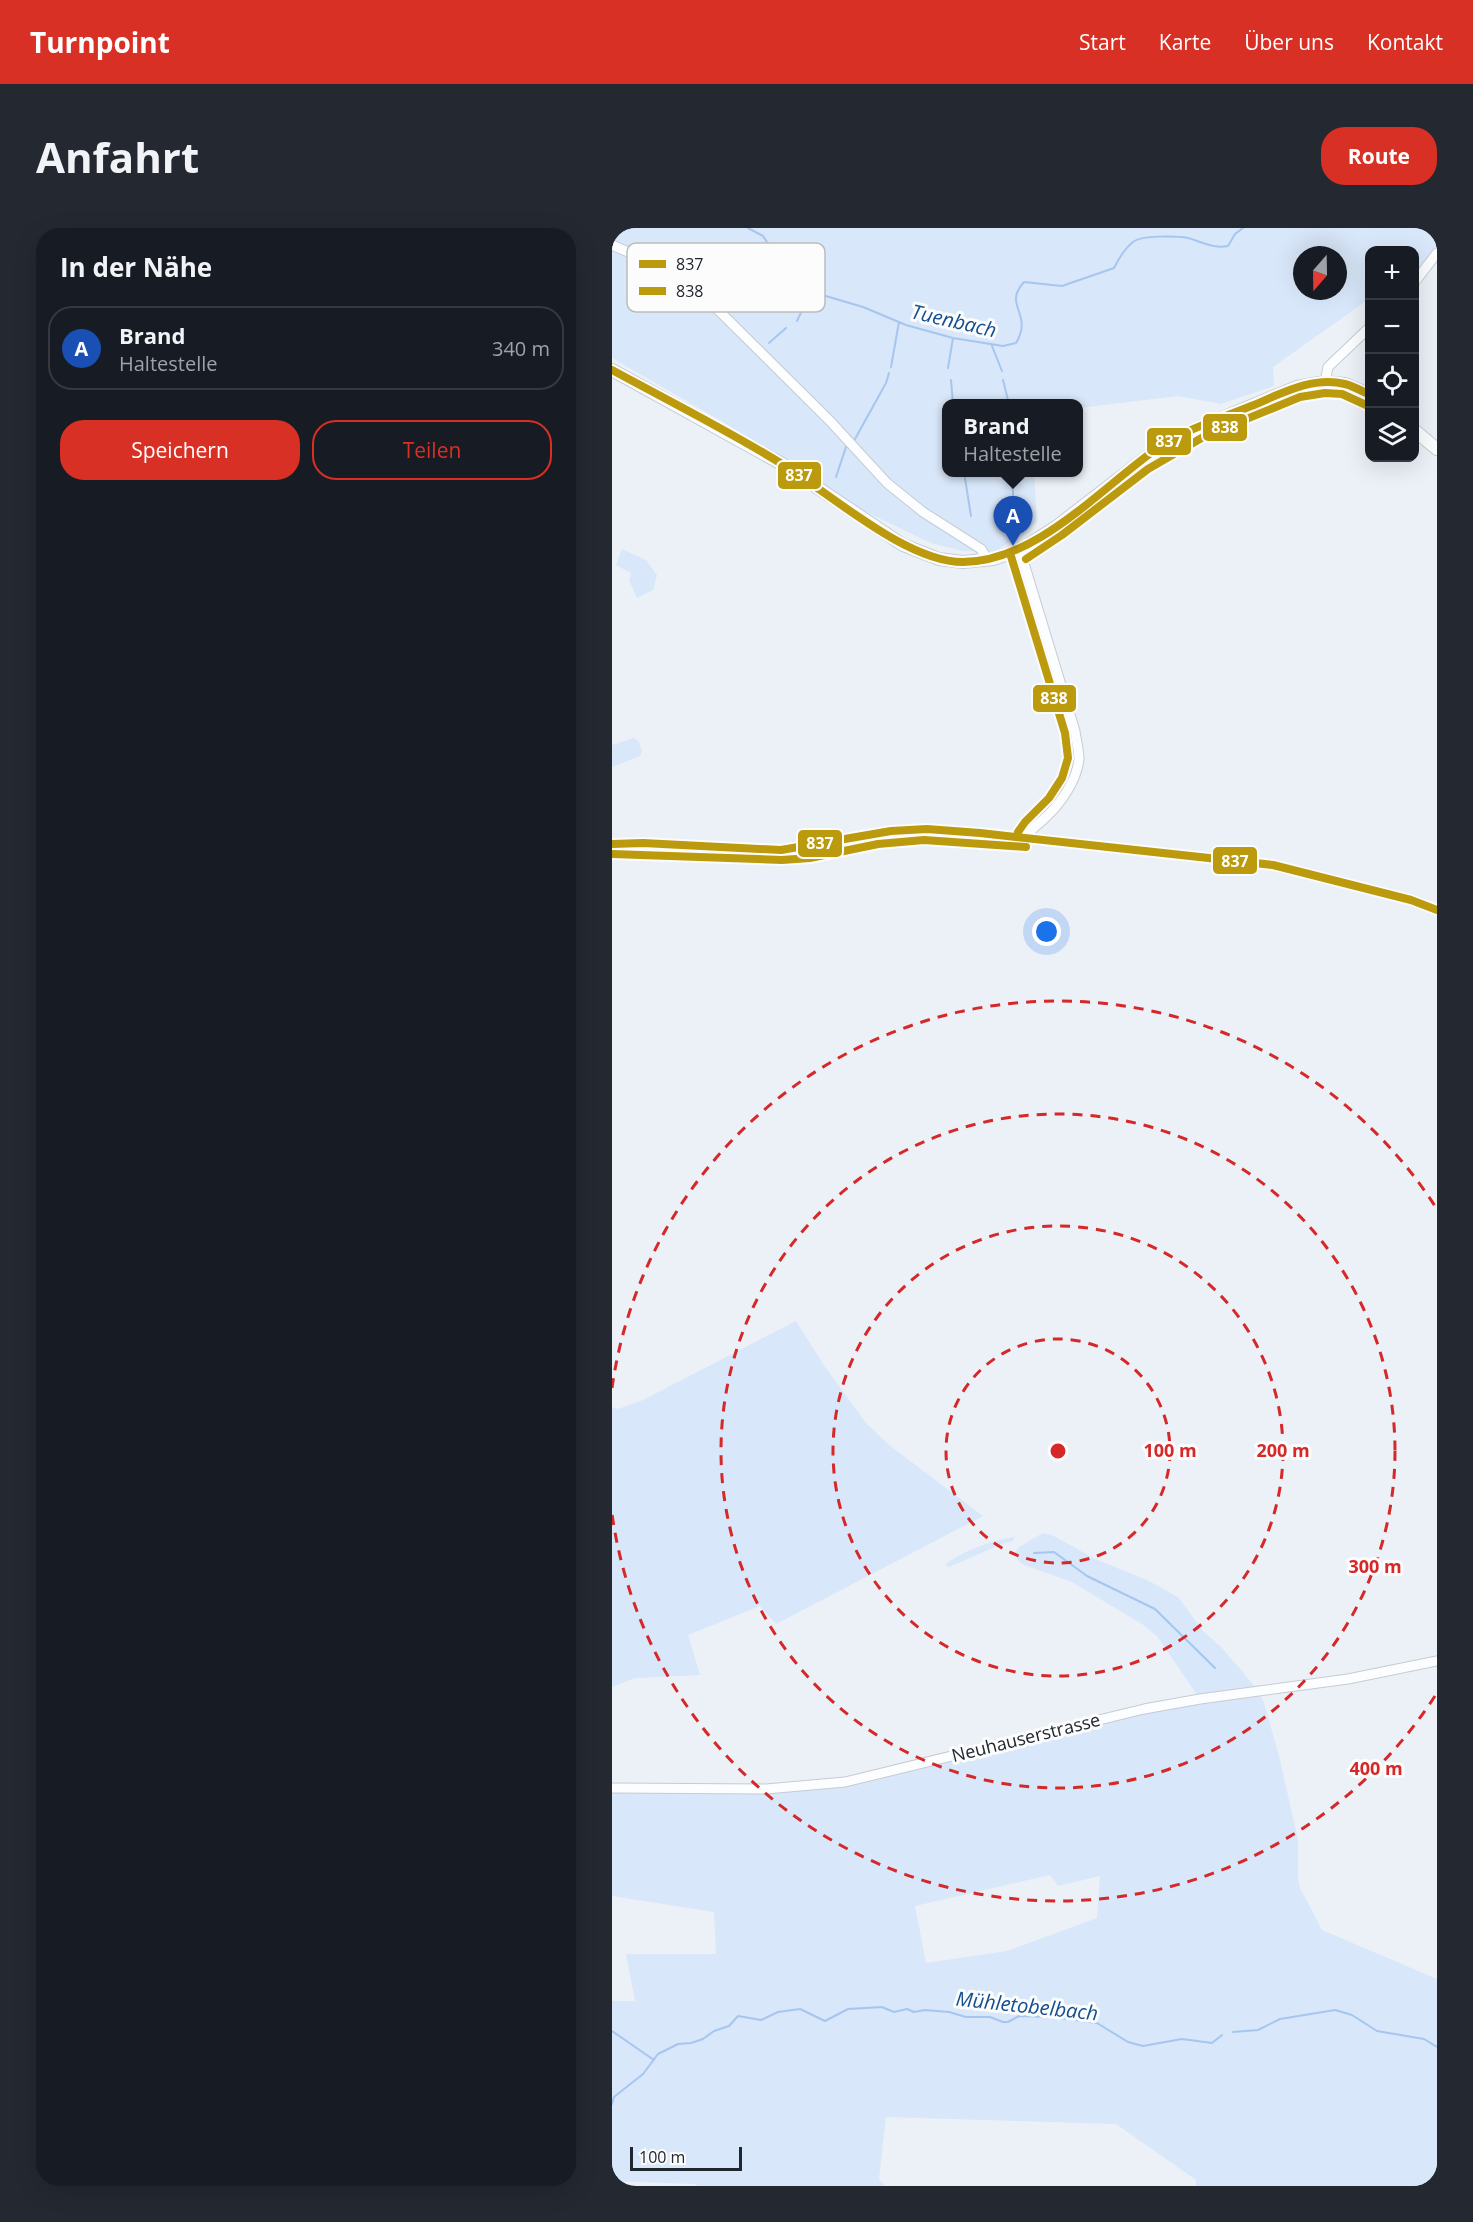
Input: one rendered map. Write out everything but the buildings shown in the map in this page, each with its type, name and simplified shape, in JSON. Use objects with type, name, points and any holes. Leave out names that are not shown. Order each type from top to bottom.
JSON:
[{"type":"street","points":[[612,245],[627,252]]},
{"type":"street","points":[[1419,277],[1437,254]]},
{"type":"street","points":[[720,312],[830,422],[887,483],[923,512],[981,549],[988,560]]},
{"type":"street","points":[[1325,382],[1328,367],[1365,332]]},
{"type":"street","points":[[612,370],[796,473],[913,550],[950,561],[988,560],[1020,550],[1056,527],[1142,460],[1176,439],[1297,387],[1325,382],[1345,384],[1365,394]]},
{"type":"street","points":[[1419,433],[1437,449]]},
{"type":"street","points":[[1020,550],[1075,731],[1079,759],[1076,771],[1060,800],[1027,837]]},
{"type":"street","points":[[612,844],[652,843],[781,850],[891,831],[927,829],[1027,837],[1251,862],[1302,872],[1411,900],[1437,910]]},
{"type":"street","name":"Neuhauserstrasse","points":[[612,1788],[766,1790],[845,1782],[1144,1709],[1348,1679],[1437,1661]]},
{"type":"shaded area","points":[[612,228],[1437,228],[1436,251],[1432,260],[1419,270],[1419,246],[1365,246],[1365,302],[1273,367],[1274,386],[1221,404],[1178,396],[1083,408],[1083,399],[942,399],[942,477],[1034,477],[1037,522],[995,552],[962,551],[931,543],[864,511],[728,425],[612,358]]},
{"type":"shaded area","points":[[622,549],[646,560],[657,575],[653,590],[637,598],[629,580],[631,573],[616,565]]},
{"type":"shaded area","points":[[634,738],[639,742],[642,751],[640,756],[612,767],[612,745]]},
{"type":"shaded area","points":[[796,1321],[823,1364],[866,1423],[889,1445],[983,1516],[776,1624],[760,1606],[688,1635],[700,1675],[635,1678],[612,1687],[612,1407],[618,1409],[643,1400]]},
{"type":"shaded area","points":[[1043,1533],[1052,1535],[1095,1559],[1147,1580],[1178,1597],[1203,1631],[1221,1647],[1259,1692],[1279,1756],[1298,1840],[1300,1888],[1322,1930],[1437,1979],[1437,2186],[1196,2186],[1196,2180],[1116,2124],[886,2117],[879,2179],[885,2186],[697,2186],[696,2184],[612,2181],[612,2001],[635,2001],[626,1954],[716,1954],[714,1912],[612,1896],[612,1788],[766,1789],[845,1782],[1200,1699],[1157,1636],[1142,1624],[1072,1582],[1024,1565],[1018,1560],[1015,1552],[1019,1547]],"holes":[[[1050,1875],[1058,1886],[1100,1876],[1097,1918],[1007,1951],[926,1963],[915,1906]]]},
{"type":"shaded area","points":[[1015,1537],[1013,1541],[949,1567],[945,1565],[959,1555],[978,1547]]},
{"type":"waterway","name":"Tuenbach","points":[[748,228],[763,236],[768,243]]},
{"type":"waterway","name":"Tuenbach","points":[[825,296],[863,307],[906,325],[953,338],[1003,346],[1016,343],[1021,333],[1022,324],[1016,297],[1024,282],[1062,286],[1114,268],[1127,248],[1133,242],[1143,238],[1183,237],[1223,247],[1228,246],[1235,234],[1243,228]]},
{"type":"waterway","points":[[797,321],[801,312]]},
{"type":"waterway","points":[[891,367],[899,322]]},
{"type":"waterway","points":[[769,343],[786,328]]},
{"type":"waterway","points":[[948,368],[953,338]]},
{"type":"waterway","points":[[992,346],[1002,371]]},
{"type":"waterway","points":[[855,439],[886,383],[889,373]]},
{"type":"waterway","points":[[951,380],[953,399]]},
{"type":"waterway","points":[[1003,380],[1008,399]]},
{"type":"waterway","points":[[836,477],[846,447]]},
{"type":"waterway","points":[[965,477],[971,516]]},
{"type":"waterway","points":[[1009,477],[1013,491],[1013,506]]},
{"type":"waterway","points":[[1034,1553],[1054,1552],[1087,1576],[1155,1609],[1215,1668]]},
{"type":"waterway","name":"Mühletobelbach","points":[[612,2104],[614,2097],[643,2074],[658,2054],[678,2044],[703,2039],[714,2031],[729,2026],[738,2016],[761,2020],[778,2012],[800,2009],[825,2021],[848,2009],[882,2007],[894,2012],[907,2009],[914,2012],[925,2010],[949,2012],[966,2017],[990,2017],[1003,2022],[1019,2016],[1052,2017],[1097,2023],[1128,2042],[1143,2046],[1182,2039],[1212,2043],[1222,2035]]},
{"type":"waterway","name":"Mühletobelbach","points":[[1233,2032],[1258,2030],[1280,2019],[1335,2010],[1352,2015],[1377,2031],[1424,2039],[1437,2047]]},
{"type":"waterway","points":[[612,2031],[654,2060]]},
{"type":"transit line","name":"837","points":[[612,370],[761,451],[894,539],[941,559],[963,562],[990,559],[1016,550],[1041,537],[1089,503],[1155,450],[1203,425],[1310,384],[1333,382],[1345,384],[1365,392]]},
{"type":"transit line","name":"838","points":[[1026,559],[1062,535],[1148,469],[1205,436],[1300,397],[1325,393],[1342,394],[1365,405]]},
{"type":"transit line","name":"838","points":[[1010,553],[1065,733],[1068,758],[1062,778],[1049,798],[1018,832]]},
{"type":"transit line","name":"837","points":[[612,844],[643,843],[781,850],[891,831],[927,829],[980,833],[1273,865],[1411,900],[1437,910]]},
{"type":"transit line","name":"838","points":[[612,854],[782,860],[810,858],[878,844],[924,840],[1026,847]]},
{"type":"place","name":"Brand","points":[[1013,546]]}]
